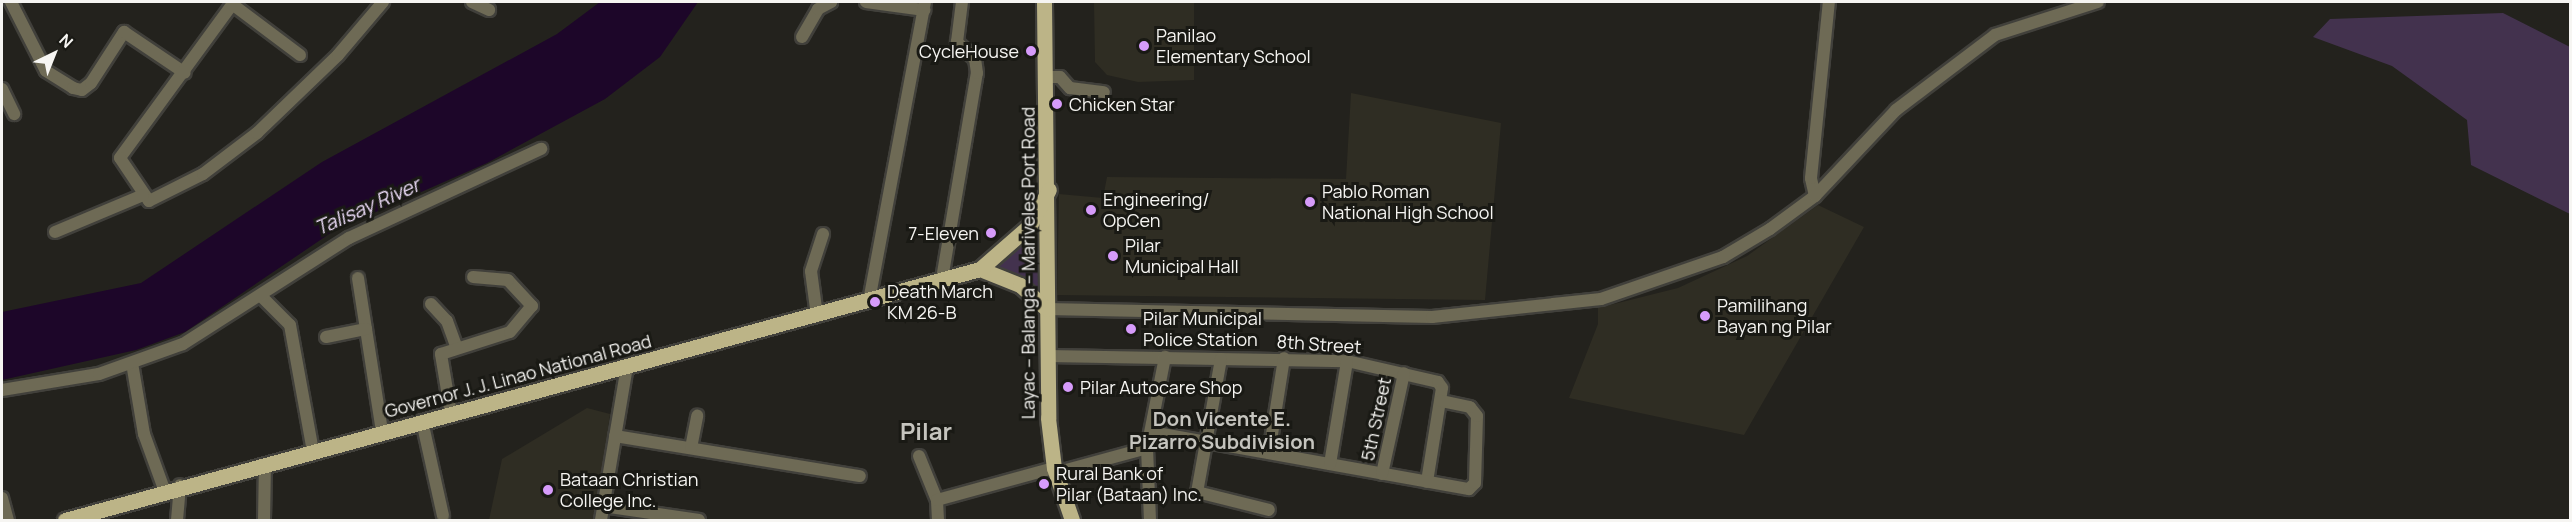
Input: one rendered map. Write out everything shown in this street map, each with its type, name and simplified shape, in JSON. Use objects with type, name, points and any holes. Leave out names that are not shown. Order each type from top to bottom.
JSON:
[{"type":"main road","name":"Layac – Balanga – Mariveles Port Road","points":[[1044,2],[1049,190],[1048,414],[1054,470],[1072,520]]},
{"type":"main road","name":"Governor J. J. Linao National Road","points":[[65,520],[105,515],[164,489],[265,465],[422,421],[627,368],[980,269],[1030,225],[1049,190]]},
{"type":"main road","points":[[980,269],[1020,285],[1047,309]]},
{"type":"street","points":[[11,2],[46,71],[73,88],[82,90],[91,83],[124,32],[185,73]]},
{"type":"street","points":[[300,55],[233,3],[185,73],[120,158],[143,195],[154,200],[248,140],[339,55],[383,2]]},
{"type":"street","points":[[472,2],[489,10]]},
{"type":"street","points":[[802,37],[818,9],[831,2]]},
{"type":"street","points":[[866,2],[925,6],[869,301]]},
{"type":"street","points":[[942,279],[977,73],[975,59],[957,42],[962,2]]},
{"type":"street","points":[[1815,196],[1811,178],[1829,2]]},
{"type":"street","points":[[1047,309],[1432,317],[1566,306],[1723,257],[1815,196],[1896,110],[1995,35],[2097,2]]},
{"type":"street","points":[[1046,77],[1060,77],[1070,88],[1104,92]]},
{"type":"street","points":[[2,89],[14,114]]},
{"type":"street","points":[[2,390],[64,382],[132,363],[194,339],[262,298],[349,238],[542,149]]},
{"type":"street","points":[[55,232],[143,195]]},
{"type":"street","points":[[817,315],[811,271],[823,234]]},
{"type":"street","points":[[451,414],[441,354],[456,346],[510,332],[532,306],[508,280],[473,277]]},
{"type":"street","points":[[358,278],[382,432]]},
{"type":"street","points":[[262,298],[290,325],[313,452]]},
{"type":"street","points":[[431,304],[447,321],[456,346]]},
{"type":"street","points":[[326,338],[366,329]]},
{"type":"street","name":"8th Street","points":[[1048,356],[1284,358],[1347,361],[1404,373],[1441,384],[1441,401]]},
{"type":"street","points":[[1150,520],[1147,448],[1165,357]]},
{"type":"street","points":[[1221,358],[1197,492],[1269,510]]},
{"type":"street","points":[[1269,453],[1284,358]]},
{"type":"street","points":[[1330,464],[1347,361]]},
{"type":"street","points":[[132,363],[140,416],[164,489]]},
{"type":"street","points":[[601,520],[627,368]]},
{"type":"street","name":"5th Street","points":[[1382,474],[1404,373]]},
{"type":"street","points":[[1151,432],[1382,474],[1427,482],[1469,489],[1475,483],[1477,416],[1470,407],[1441,401],[1427,482]]},
{"type":"street","points":[[692,448],[697,416]]},
{"type":"street","points":[[422,421],[443,516]]},
{"type":"street","points":[[615,436],[860,476]]},
{"type":"street","points":[[937,500],[1147,448]]},
{"type":"street","points":[[919,456],[937,500],[938,520]]},
{"type":"street","points":[[264,520],[265,465]]},
{"type":"street","points":[[177,520],[180,485]]},
{"type":"street","points":[[2,498],[8,520]]},
{"type":"street","points":[[603,506],[699,520]]},
{"type":"shaded area","name":"Panilao Elementary School","points":[[1094,2],[1194,2],[1194,80],[1138,82],[1107,75],[1095,62]]},
{"type":"shaded area","points":[[2503,13],[2570,47],[2570,214],[2471,165],[2467,120],[2392,66],[2313,37],[2330,19]]},
{"type":"shaded area","name":"Pablo Roman National High School","points":[[1351,93],[1501,123],[1485,300],[1057,295],[1059,194],[1103,198],[1107,177],[1346,179]]},
{"type":"shaded area","name":"Pamilihang Bayan ng Pilar","points":[[1818,205],[1864,227],[1744,435],[1569,398],[1598,324],[1598,308],[1678,288],[1747,256]]},
{"type":"shaded area","points":[[1033,230],[1040,233],[1039,297],[1014,274],[989,268]]},
{"type":"shaded area","name":"Bataan Christian College Inc.","points":[[587,408],[610,414],[596,520],[489,520],[502,459]]},
{"type":"water","name":"Talisay River","points":[[600,2],[698,2],[660,57],[605,99],[487,163],[335,230],[185,332],[136,350],[2,380],[2,312],[141,283],[322,162],[557,34]]},
{"type":"place","name":"Panilao Elementary School","points":[[1144,46]]},
{"type":"place","name":"CycleHouse","points":[[1031,51]]},
{"type":"place","name":"Chicken Star","points":[[1057,104]]},
{"type":"place","name":"Pablo Roman National High School","points":[[1310,202]]},
{"type":"place","name":"Engineering/ OpCen","points":[[1091,210]]},
{"type":"place","name":"7-Eleven","points":[[991,233]]},
{"type":"place","name":"Pilar Municipal Hall","points":[[1113,256]]},
{"type":"place","name":"Death March KM 26-B","points":[[875,302]]},
{"type":"place","name":"Pamilihang Bayan ng Pilar","points":[[1705,316]]},
{"type":"place","name":"Pilar Municipal Police Station","points":[[1131,329]]},
{"type":"place","name":"Pilar Autocare Shop","points":[[1068,387]]},
{"type":"place","name":"Rural Bank of Pilar (Bataan) Inc.","points":[[1044,484]]},
{"type":"place","name":"Bataan Christian College Inc.","points":[[548,490]]},
{"type":"district","name":"Don Vicente E. Pizarro Subdivision","points":[[1222,430]]},
{"type":"district","name":"Pilar","points":[[926,431]]}]
